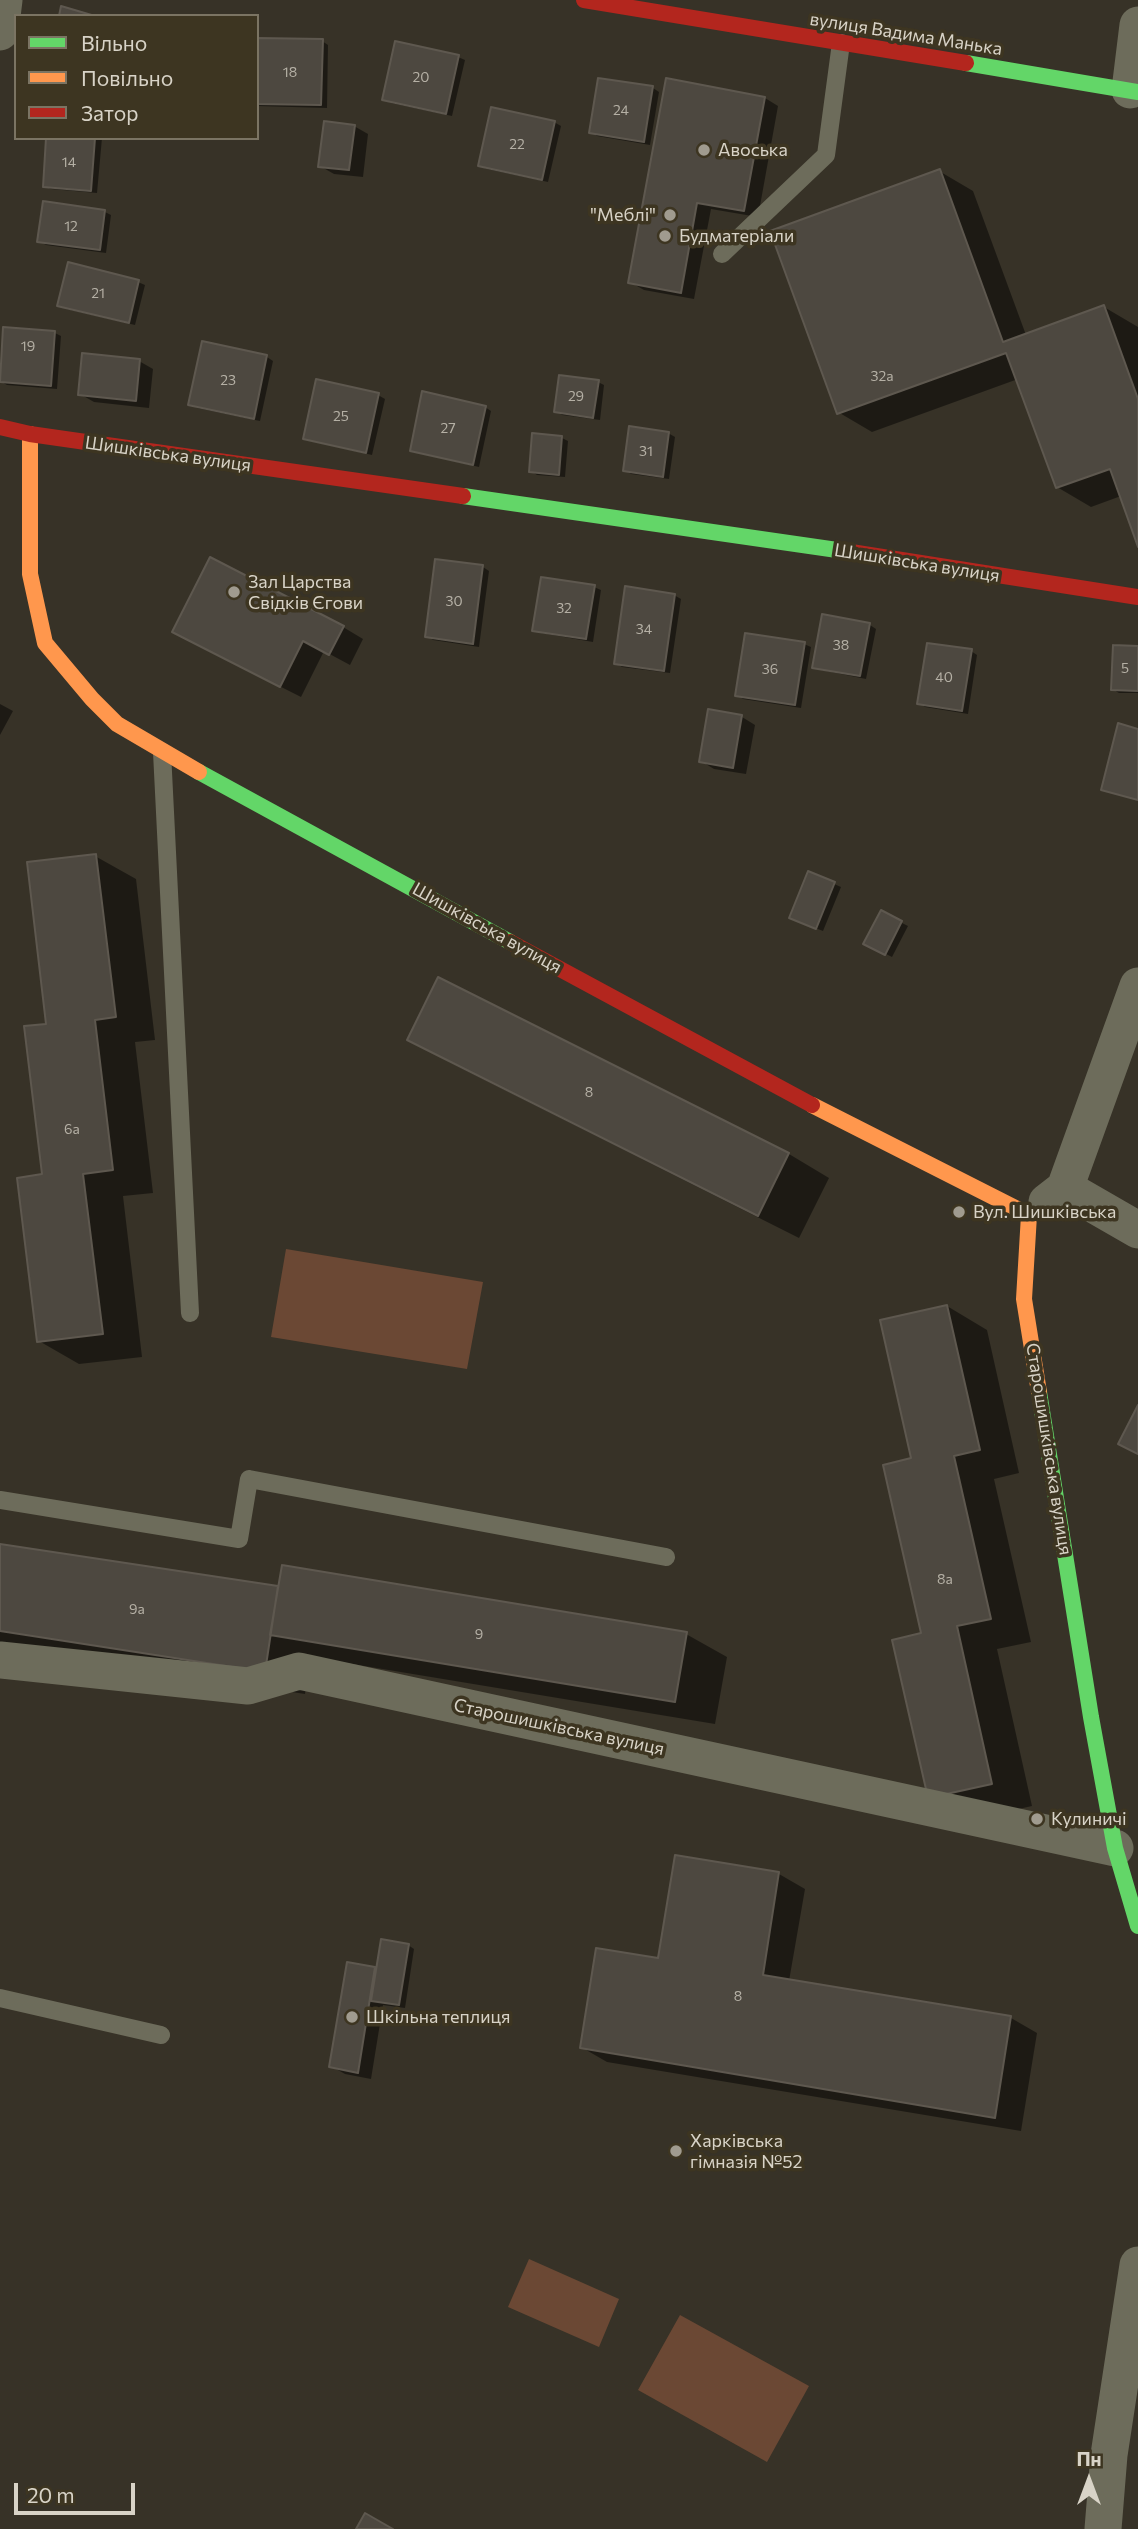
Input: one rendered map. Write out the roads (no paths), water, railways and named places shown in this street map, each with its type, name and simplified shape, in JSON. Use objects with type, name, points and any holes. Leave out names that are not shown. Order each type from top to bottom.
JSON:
[{"type":"street","points":[[0,33],[4,0]]},
{"type":"street","name":"вулиця Вадима Манька","points":[[584,0],[1134,91]]},
{"type":"street","points":[[1134,91],[1138,25]]},
{"type":"street","name":"Шишківська вулиця","points":[[0,427],[30,434],[845,551],[1138,597]]},
{"type":"street","name":"Шишківська вулиця","points":[[30,434],[30,574],[45,643],[117,724],[162,752],[801,1100],[1029,1214]]},
{"type":"street","points":[[1029,1214],[1065,1188],[1138,986]]},
{"type":"street","points":[[1065,1188],[1138,1230]]},
{"type":"street","name":"Старошишківська вулиця","points":[[1029,1214],[1024,1299],[1091,1717],[1115,1848],[1138,1926]]},
{"type":"street","name":"Старошишківська вулиця","points":[[0,1660],[248,1686],[299,1671],[1115,1848]]},
{"type":"street","points":[[1103,2529],[1109,2455],[1138,2265]]},
{"type":"lane","points":[[722,254],[826,155],[841,43]]},
{"type":"lane","points":[[162,752],[190,1313]]},
{"type":"lane","points":[[0,1500],[239,1539],[249,1479],[666,1557]]},
{"type":"lane","points":[[0,1998],[161,2035]]},
{"type":"place","name":"Авоська","points":[[704,150]]},
{"type":"place","name":"\"Меблі\"","points":[[670,215]]},
{"type":"place","name":"Будматеріали","points":[[665,236]]},
{"type":"place","name":"Зал Царства Свідків Єгови","points":[[234,592]]},
{"type":"place","name":"Вул. Шишківська","points":[[959,1212]]},
{"type":"place","name":"Кулиничі","points":[[1037,1819]]},
{"type":"place","name":"Шкільна теплиця","points":[[352,2017]]},
{"type":"place","name":"Харківська гімназія №52","points":[[676,2151]]}]
